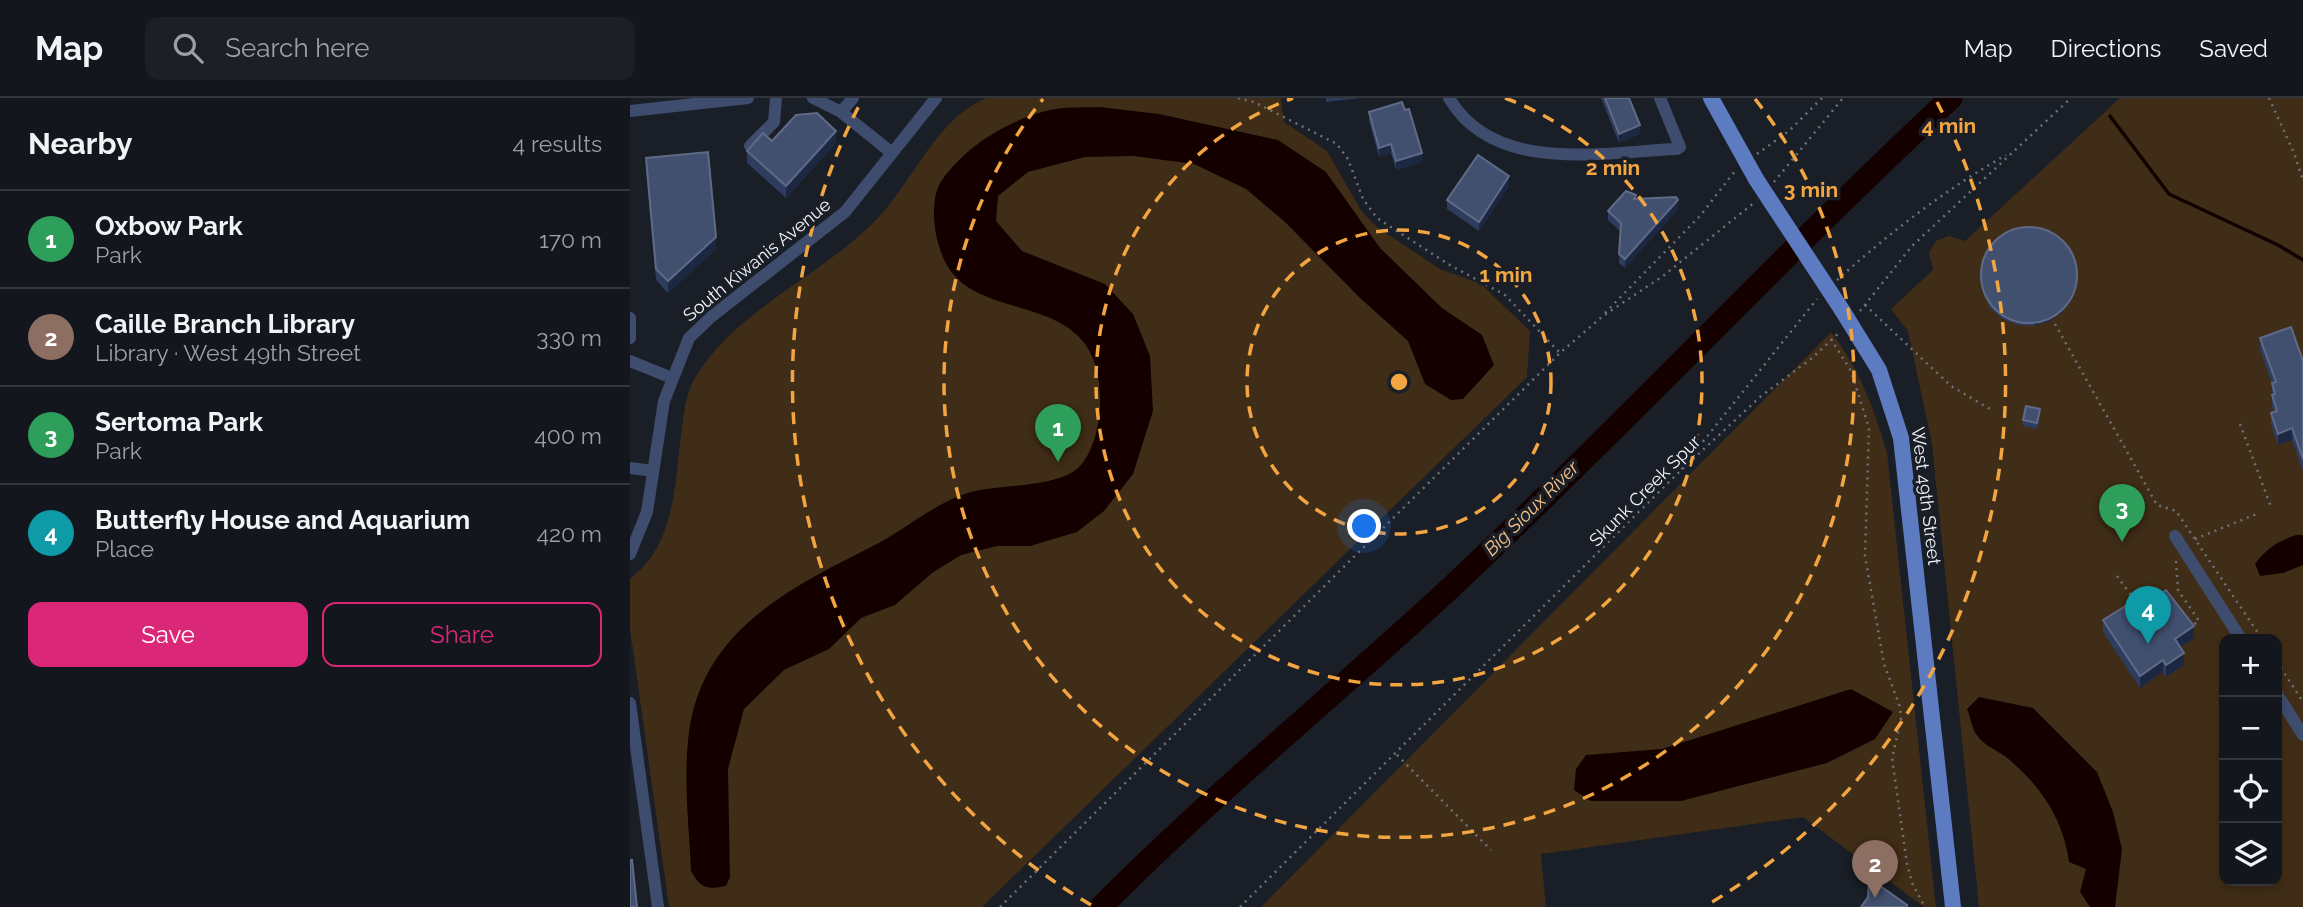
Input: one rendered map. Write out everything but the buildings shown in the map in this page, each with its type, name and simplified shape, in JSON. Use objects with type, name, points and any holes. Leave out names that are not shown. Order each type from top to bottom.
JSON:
[{"type":"main road","name":"West 49th Street","points":[[1711,98],[1745,161],[1879,370],[1901,438],[1953,907]]},
{"type":"street","points":[[634,106],[748,98]]},
{"type":"street","points":[[750,146],[774,122],[776,98]]},
{"type":"street","points":[[813,98],[841,112],[892,153]]},
{"type":"street","points":[[841,112],[853,98]]},
{"type":"street","name":"South Kiwanis Avenue","points":[[630,554],[647,512],[664,401],[689,338],[845,212],[936,98]]},
{"type":"street","points":[[1449,98],[1465,119],[1512,148],[1547,154],[1676,149],[1680,147],[1660,98]]},
{"type":"street","points":[[630,318],[630,353]]},
{"type":"street","points":[[630,361],[672,378]]},
{"type":"street","points":[[630,468],[653,471]]},
{"type":"street","points":[[2178,540],[2238,634]]},
{"type":"street","points":[[2279,697],[2303,735]]},
{"type":"street","points":[[630,703],[658,907]]},
{"type":"path","points":[[1238,98],[1254,102],[1337,144],[1348,159],[1363,200],[1377,218],[1448,264],[1505,295],[1560,353]]},
{"type":"path","points":[[1000,907],[1560,353],[1603,316],[1700,216],[1745,161],[1777,142],[1822,98]]},
{"type":"path","points":[[1761,185],[1843,98]]},
{"type":"path","name":"Skunk Creek Spur","points":[[1240,907],[1677,474],[1760,397],[1812,358],[1831,339],[1846,316],[1864,305],[1912,246],[2071,98]]},
{"type":"path","points":[[2269,98],[2303,180]]},
{"type":"path","points":[[1603,316],[1662,276],[1757,200]]},
{"type":"path","points":[[1864,305],[1951,386],[1990,409]]},
{"type":"path","points":[[2056,324],[2157,505],[2176,511],[2259,634]]},
{"type":"path","points":[[1831,339],[1851,371],[1869,428],[1865,556],[1884,664],[1900,708],[1901,720],[1892,758],[1907,864],[1912,883],[1925,907]]},
{"type":"path","points":[[2240,424],[2271,507]]},
{"type":"path","points":[[2195,539],[2259,513]]},
{"type":"path","points":[[2178,540],[2178,590],[2199,621],[2188,628]]},
{"type":"path","points":[[2117,576],[2138,606]]},
{"type":"path","points":[[2282,670],[2303,702]]},
{"type":"path","points":[[1396,754],[1491,849]]},
{"type":"shaded area","points":[[986,98],[1281,98],[1284,122],[1327,151],[1362,212],[1378,228],[1440,269],[1481,284],[1530,331],[1527,377],[982,907],[669,907],[630,628],[630,579],[657,548],[671,511],[689,390],[712,353],[734,331],[863,232],[897,195],[942,132],[969,107]]},
{"type":"shaded area","points":[[2120,98],[2303,98],[2303,907],[1979,907],[1932,444],[1908,331],[1891,309],[1933,270],[1929,253],[1936,241],[1949,236],[1965,241]]},
{"type":"shaded area","points":[[1100,107],[1159,114],[1278,140],[1326,172],[1380,248],[1442,308],[1482,335],[1494,365],[1463,399],[1451,400],[1425,384],[1408,341],[1360,298],[1285,222],[1246,189],[1194,164],[1133,156],[1085,157],[1028,172],[998,196],[996,221],[1022,251],[1105,284],[1133,314],[1150,356],[1153,411],[1133,474],[1104,511],[1077,532],[1030,546],[997,546],[961,555],[932,573],[895,605],[861,618],[829,649],[784,670],[744,709],[728,769],[730,877],[726,886],[714,888],[701,884],[691,871],[686,784],[689,732],[698,696],[712,666],[731,639],[755,617],[810,579],[884,540],[944,503],[983,489],[1060,478],[1072,472],[1086,459],[1093,444],[1100,403],[1096,366],[1083,341],[1063,324],[988,297],[965,285],[943,258],[936,236],[934,212],[937,189],[942,180],[963,156],[988,136],[1017,121],[1046,111]]},
{"type":"shaded area","points":[[1831,332],[1850,360],[1865,390],[1887,453],[1936,907],[1924,907],[1803,817],[1541,854],[1546,907],[1261,907]]},
{"type":"shaded area","points":[[2296,535],[2303,535],[2303,565],[2283,573],[2260,576],[2255,564],[2259,558],[2273,546]]},
{"type":"shaded area","points":[[1851,689],[1893,712],[1875,739],[1827,763],[1681,801],[1591,801],[1574,790],[1576,769],[1586,755],[1662,749]]},
{"type":"shaded area","points":[[1979,697],[2033,708],[2097,772],[2113,812],[2122,849],[2115,907],[2090,907],[2080,892],[2086,869],[2069,862],[2061,831],[2048,804],[2018,768],[1976,734],[1967,709]]},
{"type":"waterway","name":"Big Sioux River","points":[[1101,907],[1185,826],[1445,593],[1951,98]]},
{"type":"waterway","points":[[2110,116],[2169,194],[2278,245],[2303,260]]},
{"type":"place","name":"Oxbow Park","points":[[1058,462]]},
{"type":"place","name":"Sertoma Park","points":[[2122,542]]},
{"type":"place","name":"Butterfly House and Aquarium","points":[[2148,644]]},
{"type":"place","name":"Caille Branch Library","points":[[1875,898]]}]
